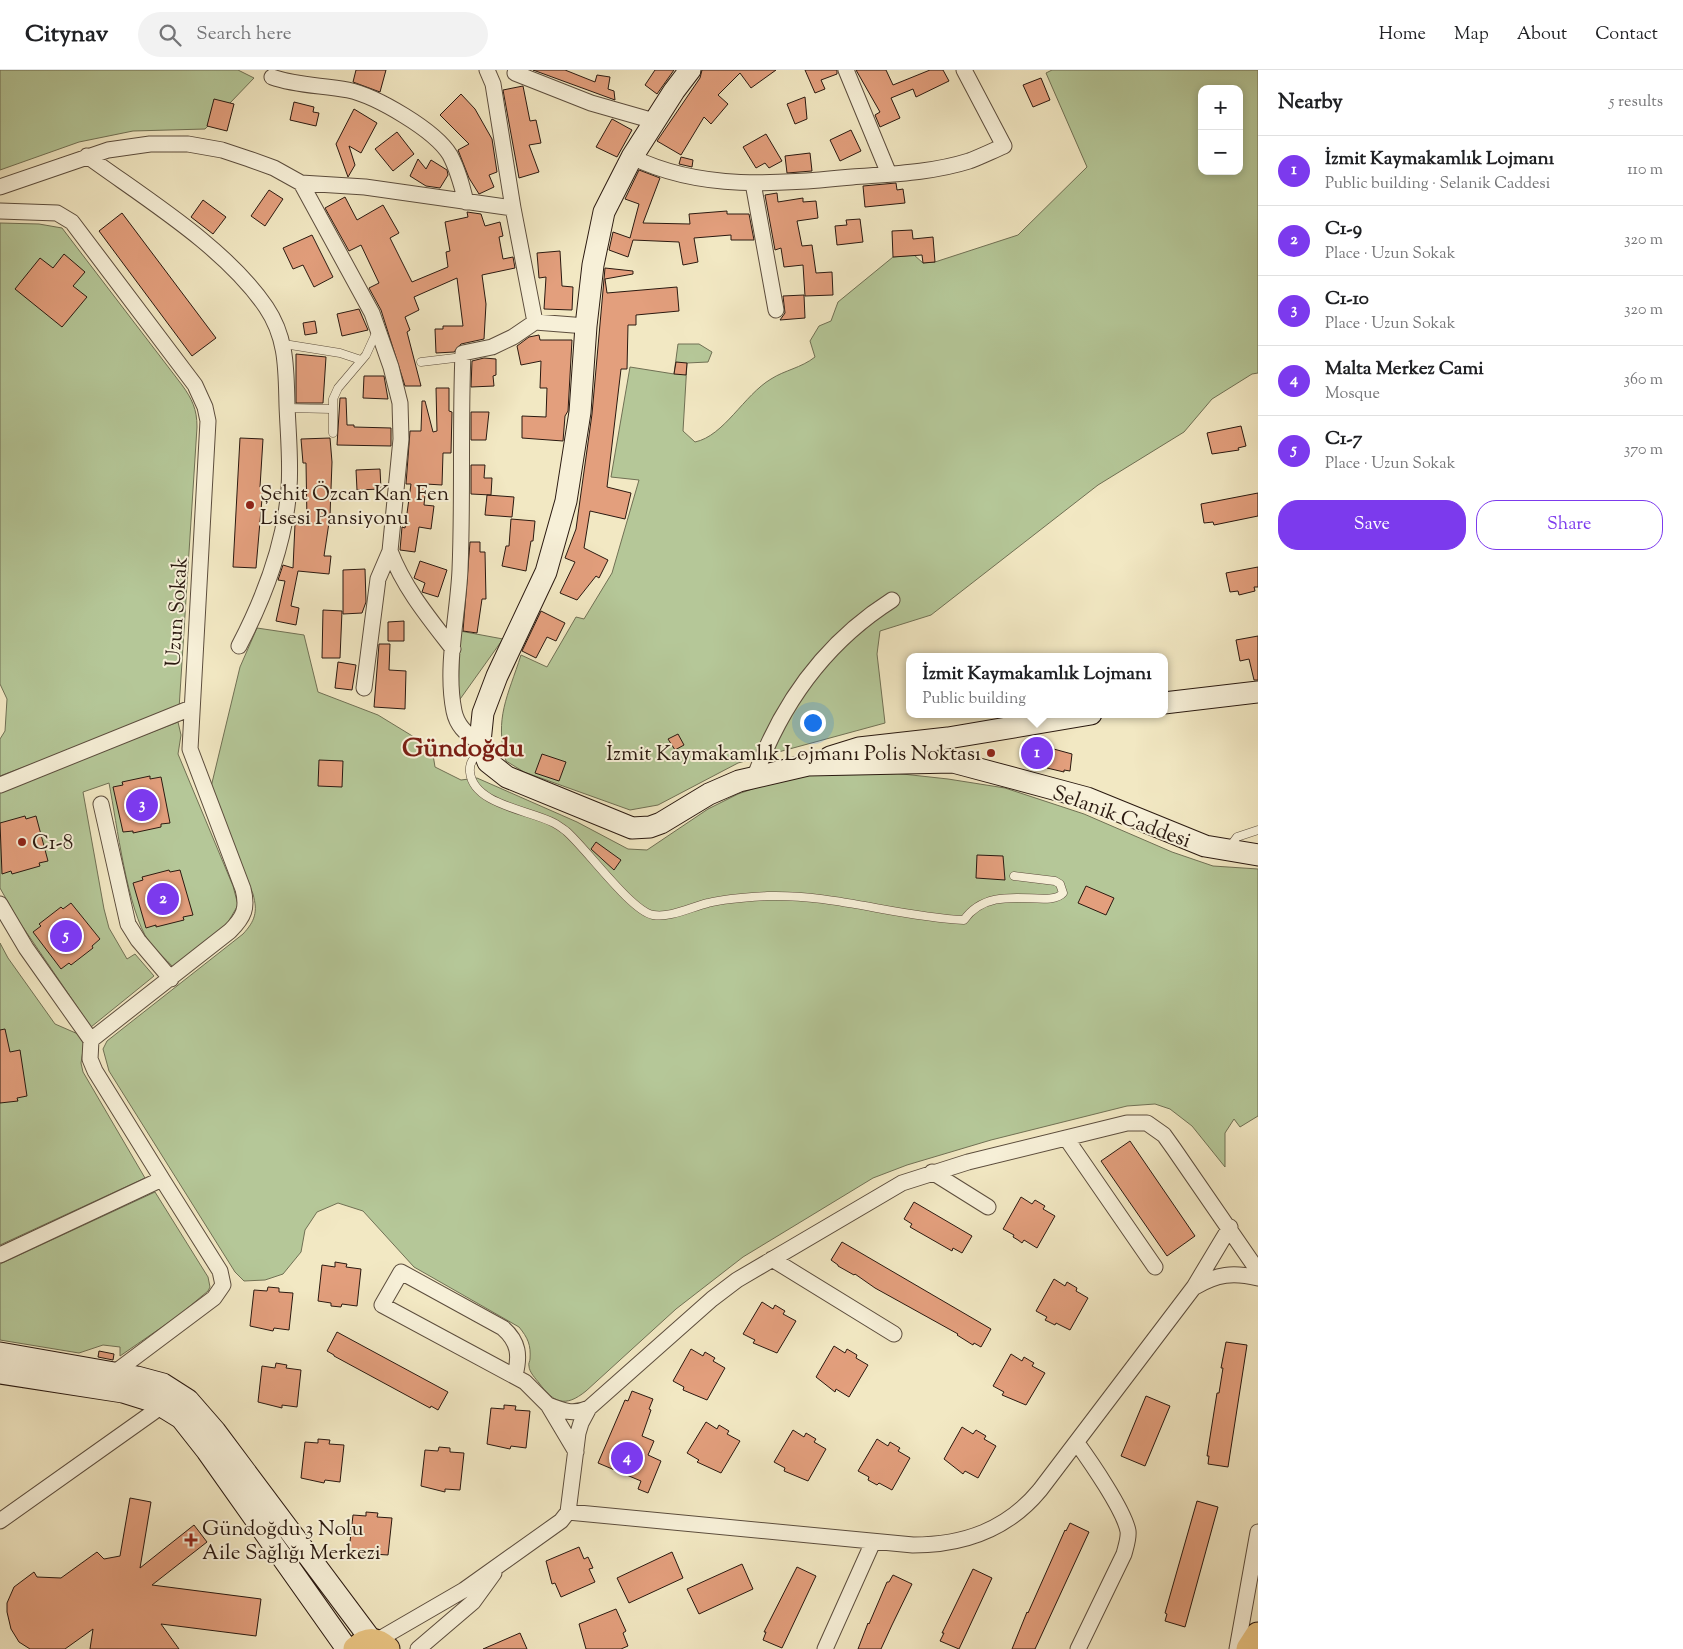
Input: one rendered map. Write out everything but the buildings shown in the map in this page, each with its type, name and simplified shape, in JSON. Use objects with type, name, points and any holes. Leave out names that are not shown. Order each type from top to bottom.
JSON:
[{"type":"main road","points":[[690,70],[654,121],[632,157],[609,198],[600,226],[586,326],[580,412],[557,536],[546,572],[531,608],[497,676],[483,713],[481,746],[496,770],[507,777],[632,828],[650,827],[661,823],[724,787],[755,776],[808,765],[860,748],[948,738],[1065,718]]},
{"type":"main road","points":[[1168,703],[1258,692]]},
{"type":"main road","name":"Selanik Caddesi","points":[[808,765],[954,762],[1087,798],[1186,839],[1226,851],[1258,855]]},
{"type":"main road","points":[[0,1353],[114,1373],[154,1395],[191,1429],[348,1649]]},
{"type":"main road","points":[[0,1373],[123,1392],[154,1395],[177,1392],[204,1417],[373,1645]]},
{"type":"main road","points":[[1248,1649],[1258,1635]]},
{"type":"street","points":[[846,70],[888,174]]},
{"type":"street","points":[[632,157],[678,175],[753,183],[782,184],[888,174],[958,164],[1004,146],[964,70]]},
{"type":"street","points":[[535,322],[490,77],[516,71],[591,103],[654,121]]},
{"type":"street","points":[[272,77],[302,86],[332,88],[361,94],[403,115],[449,153],[461,182],[466,202]]},
{"type":"street","points":[[0,187],[87,156],[150,144],[201,145],[266,165],[301,183],[365,187],[513,208]]},
{"type":"street","points":[[87,156],[205,244],[233,268],[266,307],[277,326],[284,344],[288,408],[289,474],[285,519],[266,586],[254,617],[239,646]]},
{"type":"street","points":[[301,183],[378,327],[396,386],[401,420],[390,551],[378,579],[364,688]]},
{"type":"street","points":[[753,183],[776,310]]},
{"type":"street","name":"Uzun Sokak","points":[[0,211],[57,213],[72,222],[201,395],[208,421],[190,754],[243,889],[246,908],[234,926],[91,1040]]},
{"type":"street","points":[[481,746],[464,732],[456,718],[453,704],[453,649],[460,570],[460,421],[464,352],[492,347],[502,343],[535,322],[586,326]]},
{"type":"street","points":[[390,551],[407,586],[453,649]]},
{"type":"street","points":[[755,776],[781,714],[808,677],[852,628],[892,600]]},
{"type":"street","points":[[0,785],[191,708]]},
{"type":"street","points":[[101,804],[128,924],[138,940],[171,978]]},
{"type":"street","points":[[0,904],[26,948],[91,1040],[90,1059],[95,1071],[220,1271],[223,1285],[214,1298],[114,1373]]},
{"type":"street","points":[[548,1406],[570,1413],[578,1413],[589,1408],[712,1299],[772,1259],[888,1190],[932,1172],[1128,1123],[1147,1123],[1164,1135],[1230,1227],[1258,1271]]},
{"type":"street","points":[[1066,1138],[1155,1267]]},
{"type":"street","points":[[932,1172],[988,1207]]},
{"type":"street","points":[[0,1255],[162,1179]]},
{"type":"street","points":[[568,1512],[912,1545],[948,1544],[991,1530],[1010,1519],[1030,1501],[1077,1443],[1194,1288],[1230,1227]]},
{"type":"street","points":[[772,1259],[894,1334]]},
{"type":"street","points":[[515,1375],[518,1354],[511,1336],[503,1328],[400,1272],[382,1305],[515,1375],[548,1406],[576,1452]]},
{"type":"street","points":[[1194,1288],[1208,1279],[1225,1274],[1235,1273],[1258,1278]]},
{"type":"street","points":[[0,1521],[154,1395]]},
{"type":"street","points":[[373,1645],[497,1568],[553,1528],[568,1512],[580,1423],[589,1408]]},
{"type":"street","points":[[1077,1443],[1116,1506],[1125,1523],[1128,1537],[1124,1554],[1078,1649]]},
{"type":"street","points":[[1237,1649],[1258,1532]]},
{"type":"street","points":[[824,1649],[873,1542]]},
{"type":"street","points":[[418,1649],[473,1602],[497,1568]]},
{"type":"lane","points":[[333,433],[331,409],[338,388],[362,360],[372,344],[378,327]]},
{"type":"lane","points":[[284,344],[340,352],[362,360]]},
{"type":"lane","points":[[421,362],[463,357]]},
{"type":"lane","points":[[288,408],[331,409]]},
{"type":"lane","points":[[481,746],[470,767],[474,784],[481,792],[495,801],[554,823],[576,841],[640,908],[654,915],[728,899],[769,896],[816,900],[939,919],[964,920],[973,908],[988,900],[1018,896],[1055,898],[1063,893],[1060,884],[1055,880],[1014,876]]},
{"type":"lane","points":[[1226,851],[1237,837],[1258,830]]},
{"type":"green space","points":[[0,70],[238,70],[254,78],[205,129],[133,131],[79,142],[0,170]]},
{"type":"green space","points":[[1052,70],[1258,70],[1258,373],[1252,374],[1212,399],[1184,432],[1098,485],[931,615],[880,631],[877,654],[885,723],[738,763],[658,805],[630,810],[524,772],[506,761],[501,732],[502,719],[507,695],[521,655],[547,667],[576,617],[584,619],[612,573],[639,480],[611,477],[630,367],[674,374],[678,344],[699,344],[712,352],[708,362],[687,363],[683,431],[695,442],[705,438],[725,424],[761,386],[782,373],[815,357],[810,341],[819,326],[831,321],[838,302],[893,257],[914,255],[923,263],[935,262],[1018,235],[1087,167],[1046,73]]},
{"type":"green space","points":[[0,223],[39,224],[62,228],[186,390],[195,409],[197,427],[179,709],[0,776],[0,739],[5,731],[7,699],[0,684]]},
{"type":"green space","points":[[257,628],[304,635],[318,692],[378,715],[432,748],[435,767],[461,780],[477,778],[577,822],[628,849],[647,850],[708,809],[738,794],[778,780],[833,772],[875,771],[948,779],[1005,788],[1084,814],[1172,852],[1213,866],[1258,869],[1258,1116],[1240,1127],[1234,1119],[1225,1133],[1225,1167],[1192,1126],[1170,1109],[1155,1104],[1127,1106],[991,1140],[907,1165],[873,1178],[743,1257],[676,1309],[586,1391],[572,1400],[566,1401],[560,1401],[550,1395],[531,1373],[527,1338],[519,1327],[414,1267],[363,1211],[338,1203],[317,1212],[305,1230],[301,1252],[283,1274],[265,1280],[244,1281],[235,1272],[109,1071],[103,1049],[107,1041],[243,934],[253,920],[255,906],[253,894],[211,787],[240,667]]},
{"type":"green space","points":[[460,631],[503,639],[458,702]]},
{"type":"green space","points":[[178,722],[181,735],[178,754],[233,886],[238,905],[227,924],[173,967],[149,942],[141,927],[124,866],[109,783],[83,792],[109,928],[127,959],[135,954],[154,976],[91,1027],[18,920],[0,888],[0,791]]},
{"type":"green space","points":[[0,943],[8,958],[55,1024],[78,1034],[84,1044],[81,1063],[83,1072],[145,1178],[0,1245]]},
{"type":"green space","points":[[155,1192],[208,1277],[210,1287],[208,1291],[178,1316],[120,1356],[120,1347],[103,1345],[79,1353],[0,1340],[0,1264]]},
{"type":"place","name":"Şehit Özcan Kan Fen Lisesi Pansiyonu","points":[[250,505]]},
{"type":"place","name":"İzmit Kaymakamlık Lojmanı Polis Noktası","points":[[991,753]]},
{"type":"place","name":"İzmit Kaymakamlık Lojmanı","points":[[1037,753]]},
{"type":"place","name":"C1-10","points":[[142,805]]},
{"type":"place","name":"C1-8","points":[[22,842]]},
{"type":"place","name":"C1-9","points":[[163,899]]},
{"type":"place","name":"C1-7","points":[[66,936]]},
{"type":"place","name":"Malta Merkez Cami","points":[[627,1458]]},
{"type":"place","name":"Gündoğdu 3 Nolu Aile Sağlığı Merkezi","points":[[191,1540]]},
{"type":"district","name":"Gündoğdu","points":[[463,747]]}]
